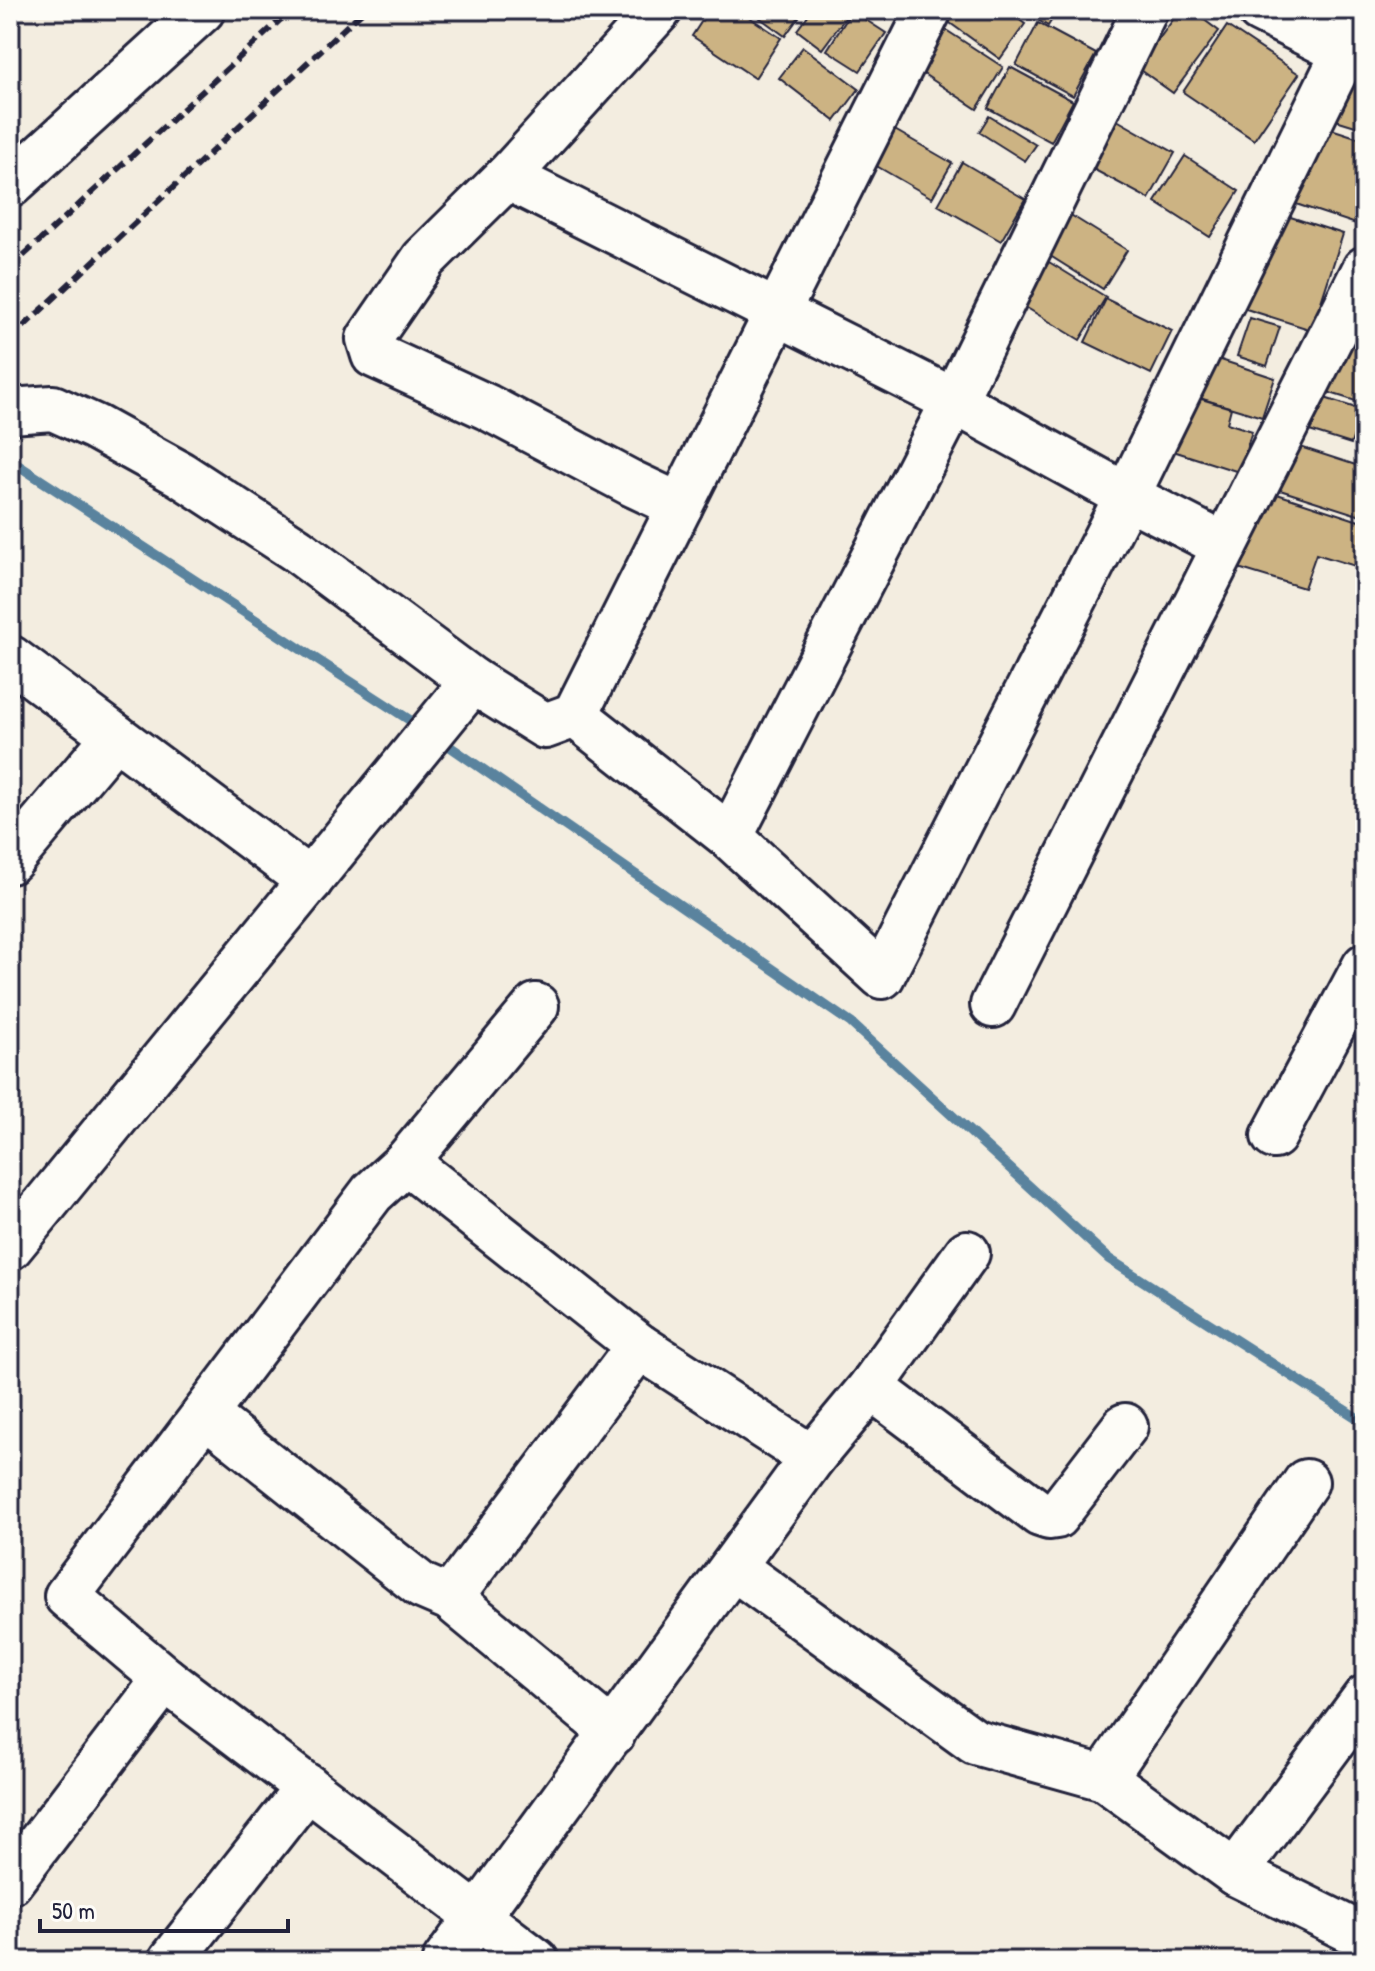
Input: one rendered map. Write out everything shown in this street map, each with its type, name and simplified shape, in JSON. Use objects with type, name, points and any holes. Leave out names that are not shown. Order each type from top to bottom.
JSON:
[{"type":"street","points":[[10,185],[202,10]]},
{"type":"street","points":[[659,10],[507,177],[424,259],[369,339],[374,355],[487,407],[680,506]]},
{"type":"street","points":[[10,411],[53,408],[95,427],[180,474],[297,550],[473,681],[545,726],[575,715],[929,10]]},
{"type":"street","points":[[730,837],[954,401],[1145,10]]},
{"type":"street","points":[[1260,10],[1344,52]]},
{"type":"street","points":[[575,715],[730,837],[882,976],[1127,496],[1365,10]]},
{"type":"street","points":[[507,177],[954,401],[1225,546]]},
{"type":"street","points":[[993,1005],[1365,269]]},
{"type":"street","points":[[10,658],[310,881]]},
{"type":"street","points":[[10,1247],[473,681]]},
{"type":"street","points":[[10,861],[115,736]]},
{"type":"street","points":[[1274,1136],[1365,966]]},
{"type":"street","points":[[536,1006],[406,1162],[372,1193],[67,1596],[165,1679],[536,1961]]},
{"type":"street","points":[[406,1162],[639,1346],[812,1458]]},
{"type":"street","points":[[445,1961],[812,1458],[871,1387],[967,1253]]},
{"type":"street","points":[[450,1598],[639,1346]]},
{"type":"street","points":[[871,1387],[1040,1514],[1049,1517],[1056,1516],[1125,1426]]},
{"type":"street","points":[[205,1414],[422,1586],[450,1598],[613,1733]]},
{"type":"street","points":[[1104,1778],[1306,1482]]},
{"type":"street","points":[[733,1567],[975,1742],[1104,1778],[1235,1873],[1365,1937]]},
{"type":"street","points":[[10,1882],[165,1679]]},
{"type":"street","points":[[1235,1873],[1365,1698]]},
{"type":"street","points":[[171,1961],[308,1787]]},
{"type":"building","points":[[709,10],[738,10],[781,38],[755,78],[692,36]]},
{"type":"building","points":[[749,10],[804,10],[785,36]]},
{"type":"building","points":[[812,10],[842,10],[848,14],[822,49],[797,30]]},
{"type":"building","points":[[948,10],[1006,10],[1025,24],[1000,59],[943,18]]},
{"type":"building","points":[[1021,10],[1058,10],[1048,26]]},
{"type":"building","points":[[1180,10],[1191,10],[1219,31],[1173,93],[1138,68]]},
{"type":"building","points":[[1295,10],[1333,10],[1322,27]]},
{"type":"building","points":[[852,11],[886,33],[860,71],[827,50]]},
{"type":"building","points":[[1038,23],[1096,54],[1073,96],[1016,65]]},
{"type":"building","points":[[1227,26],[1299,74],[1254,140],[1183,92]]},
{"type":"building","points":[[946,30],[1003,67],[977,109],[919,71]]},
{"type":"building","points":[[803,47],[859,89],[835,121],[779,78]]},
{"type":"building","points":[[1010,67],[1073,101],[1051,142],[988,108]]},
{"type":"building","points":[[1350,79],[1365,84],[1365,129],[1336,120]]},
{"type":"building","points":[[989,116],[1036,145],[1025,161],[979,132]]},
{"type":"building","points":[[1117,120],[1175,153],[1149,199],[1091,168]]},
{"type":"building","points":[[1322,126],[1365,140],[1365,196],[1356,224],[1296,204]]},
{"type":"building","points":[[893,129],[952,163],[932,198],[873,164]]},
{"type":"building","points":[[1185,156],[1239,191],[1210,237],[1155,202]]},
{"type":"building","points":[[962,162],[1025,199],[1001,241],[938,205]]},
{"type":"building","points":[[1275,212],[1343,234],[1312,330],[1243,308]]},
{"type":"building","points":[[1069,214],[1127,250],[1103,289],[1044,252]]},
{"type":"building","points":[[1049,262],[1106,297],[1080,340],[1022,305]]},
{"type":"building","points":[[1365,288],[1365,404],[1324,391]]},
{"type":"building","points":[[1106,299],[1172,331],[1151,374],[1085,342]]},
{"type":"building","points":[[1250,318],[1280,327],[1267,366],[1237,356]]},
{"type":"building","points":[[1209,356],[1275,378],[1262,417],[1196,397]]},
{"type":"building","points":[[1185,394],[1231,408],[1227,423],[1252,431],[1239,472],[1167,449]]},
{"type":"building","points":[[1312,394],[1362,410],[1351,444],[1300,428]]},
{"type":"building","points":[[1294,445],[1365,468],[1365,495],[1358,515],[1280,490]]},
{"type":"building","points":[[1265,490],[1365,523],[1365,569],[1316,554],[1304,588],[1235,567]]},
{"type":"waterway","points":[[10,460],[422,728]]},
{"type":"waterway","points":[[439,739],[851,1023],[1109,1259],[1365,1423]]},
{"type":"railway","points":[[10,268],[291,10]]},
{"type":"railway","points":[[10,339],[364,10]]}]
